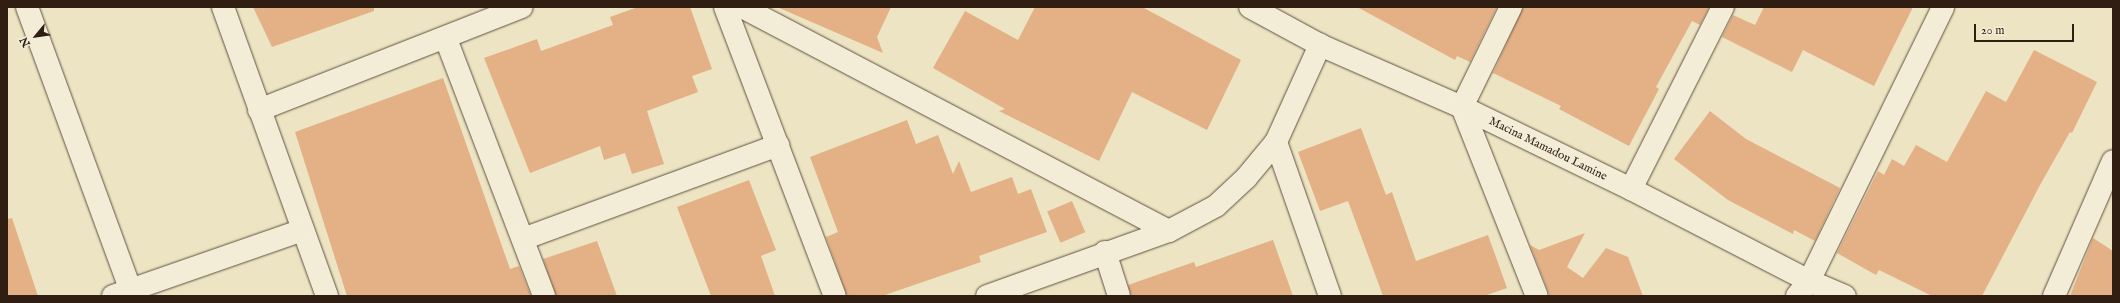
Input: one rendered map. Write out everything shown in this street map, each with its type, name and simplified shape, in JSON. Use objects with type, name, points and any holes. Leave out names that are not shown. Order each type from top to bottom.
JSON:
[{"type":"street","points":[[27,7],[126,294],[303,230]]},
{"type":"street","points":[[223,7],[327,296]]},
{"type":"street","points":[[259,110],[446,39],[522,7]]},
{"type":"street","points":[[725,7],[835,296]]},
{"type":"street","points":[[742,7],[1169,231]]},
{"type":"street","name":"Macina Mamadou Lamine","points":[[1250,7],[1320,45],[1462,107],[1630,189],[1803,289],[1845,296]]},
{"type":"street","points":[[1511,7],[1462,107],[1537,296]]},
{"type":"street","points":[[1630,189],[1723,7]]},
{"type":"street","points":[[1803,289],[1943,7]]},
{"type":"street","points":[[446,39],[544,296]]},
{"type":"street","points":[[987,296],[1105,252],[1169,231],[1216,206],[1246,178],[1276,142],[1320,45]]},
{"type":"street","points":[[1276,142],[1330,296]]},
{"type":"street","points":[[523,239],[778,145]]},
{"type":"street","points":[[2054,296],[2113,161]]},
{"type":"street","points":[[1105,252],[1119,296]]},
{"type":"building","points":[[253,7],[374,7],[374,11],[272,47]]},
{"type":"building","points":[[638,7],[690,7],[712,69],[692,76],[698,92],[647,111],[664,164],[632,174],[625,153],[604,160],[600,146],[530,173],[484,58],[537,39],[541,51],[613,25],[610,17]]},
{"type":"building","points":[[777,7],[891,7],[877,37],[883,53]]},
{"type":"building","points":[[1035,7],[1142,7],[1241,60],[1207,130],[1132,92],[1099,161],[999,111],[1005,109],[933,68],[965,11],[1018,40]]},
{"type":"building","points":[[1357,7],[1497,7],[1470,62],[1457,56],[1455,60]]},
{"type":"building","points":[[1523,7],[1709,7],[1700,25],[1692,21],[1656,87],[1659,89],[1629,146],[1559,109],[1561,106],[1493,73]]},
{"type":"building","points":[[1764,7],[1913,7],[1874,86],[1803,50],[1792,72],[1722,37],[1733,15],[1755,25]]},
{"type":"building","points":[[2034,50],[2097,82],[2072,133],[2070,132],[2040,185],[1982,296],[1932,296],[1879,270],[1876,275],[1837,253],[1878,171],[1884,175],[1892,159],[1904,166],[1916,145],[1947,162],[1986,91],[2006,102]]},
{"type":"building","points":[[443,78],[510,269],[519,266],[531,296],[347,296],[295,132]]},
{"type":"building","points":[[1710,111],[1746,139],[1840,188],[1815,241],[1794,230],[1793,234],[1728,200],[1674,159]]},
{"type":"building","points":[[907,120],[916,144],[938,135],[953,174],[959,161],[971,192],[1012,177],[1018,194],[1031,189],[1047,232],[979,256],[981,262],[882,296],[847,296],[826,237],[838,232],[810,157]]},
{"type":"building","points":[[1361,128],[1386,195],[1392,192],[1416,261],[1488,235],[1507,288],[1484,296],[1383,296],[1348,201],[1320,211],[1298,152]]},
{"type":"building","points":[[749,180],[776,250],[761,256],[775,296],[711,296],[677,207]]},
{"type":"building","points":[[1072,201],[1085,232],[1060,243],[1047,212]]},
{"type":"building","points":[[12,218],[38,296],[7,296],[7,219]]},
{"type":"building","points":[[1585,233],[1567,267],[1583,278],[1606,248],[1628,257],[1643,296],[1550,296],[1530,245],[1539,250]]},
{"type":"building","points":[[2093,238],[2113,251],[2113,296],[2070,296]]},
{"type":"building","points":[[1273,240],[1293,296],[1131,296],[1128,285],[1194,262],[1196,267]]},
{"type":"building","points":[[597,241],[617,296],[556,296],[543,259]]}]
